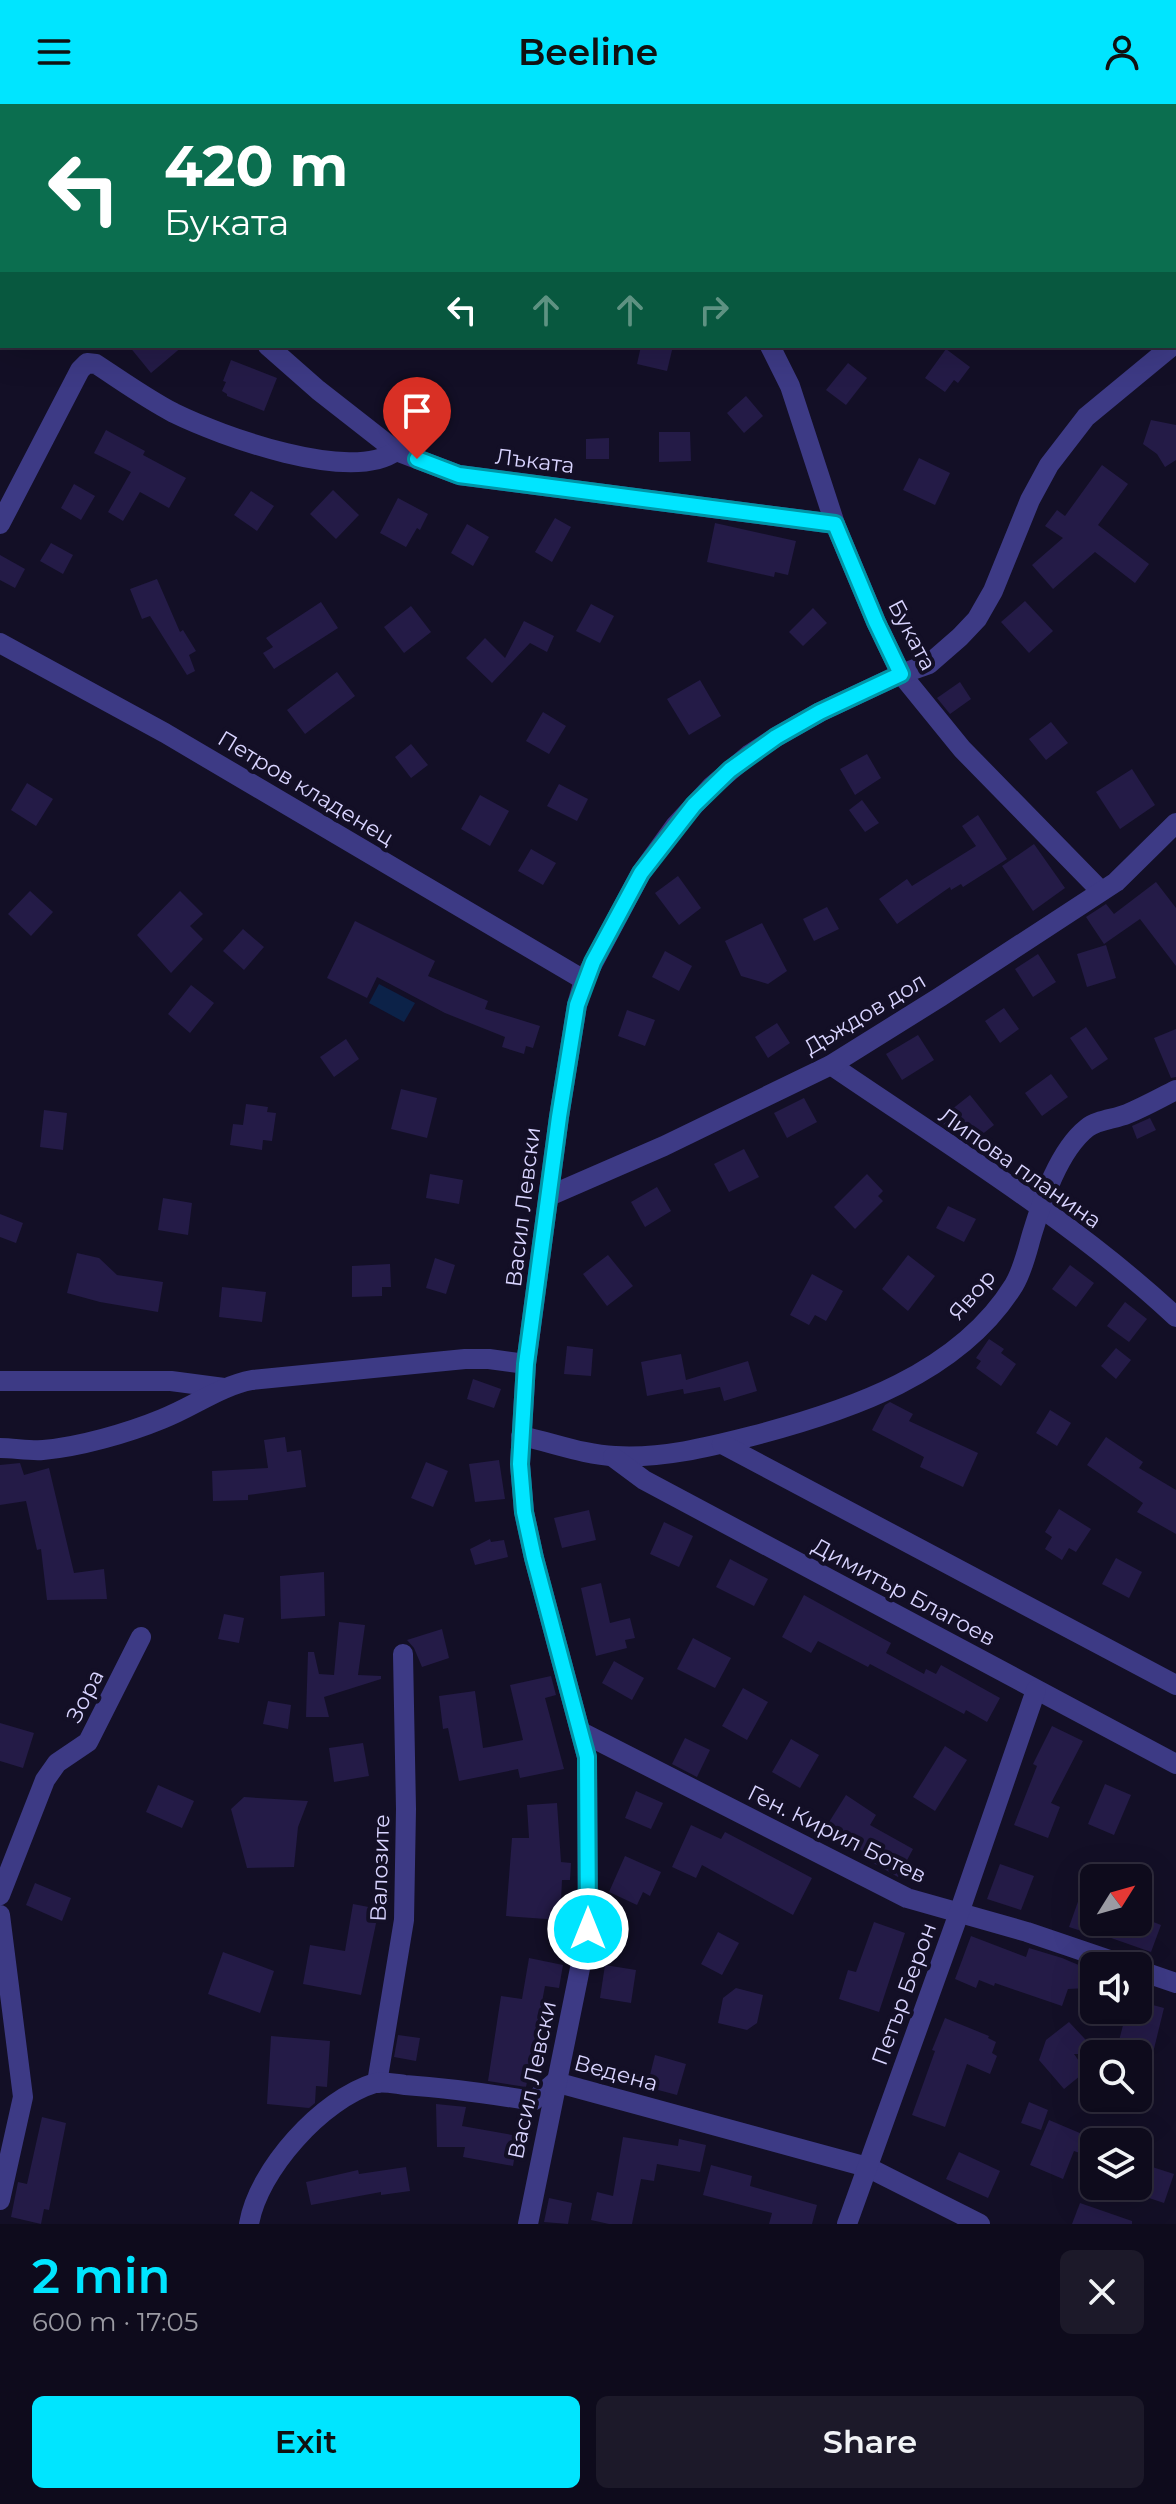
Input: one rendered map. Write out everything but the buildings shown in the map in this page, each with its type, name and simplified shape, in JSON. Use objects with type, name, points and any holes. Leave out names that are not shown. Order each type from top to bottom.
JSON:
[{"type":"street","name":"Лъката","points":[[270,348],[396,451],[459,475],[835,524]]},
{"type":"street","name":"Буката","points":[[771,348],[790,386],[835,524],[901,674],[962,749],[1101,891]]},
{"type":"street","name":"Васил Левски","points":[[528,2224],[588,1929],[587,1757],[527,1528],[520,1464],[526,1364],[569,1050],[584,980],[641,873],[675,826],[711,787],[750,754],[820,712],[929,664],[977,619],[999,578],[1030,500],[1049,465],[1086,417],[1169,348]]},
{"type":"street","points":[[0,524],[80,370],[87,363],[96,364],[144,397],[177,414],[250,442],[323,462],[371,463],[387,458],[396,451]]},
{"type":"street","name":"Петров кладенец","points":[[0,643],[165,733],[584,980]]},
{"type":"street","name":"Дъждов дол","points":[[549,1196],[664,1146],[831,1065],[1101,891],[1132,868],[1176,823]]},
{"type":"street","name":"Липова планина","points":[[831,1065],[1040,1209],[1140,1285],[1176,1317]]},
{"type":"street","name":"Явор","points":[[722,1444],[835,1413],[874,1396],[952,1351],[973,1334],[1015,1284],[1040,1209],[1060,1165],[1088,1127],[1126,1114],[1176,1090]]},
{"type":"street","points":[[0,1448],[41,1451],[80,1443],[161,1420],[224,1388],[252,1380],[465,1359],[526,1364]]},
{"type":"street","points":[[0,1381],[171,1381],[224,1388]]},
{"type":"street","name":"Димитър Благоев","points":[[521,1436],[613,1457],[722,1444],[1176,1685]]},
{"type":"street","name":"Димитър Благоев","points":[[613,1457],[644,1480],[1176,1764]]},
{"type":"street","name":"Зора","points":[[0,1895],[45,1780],[57,1763],[88,1742],[141,1637]]},
{"type":"street","name":"Валозите","points":[[377,2083],[404,1920],[406,1809],[403,1654]]},
{"type":"street","name":"Петър Берон","points":[[847,2224],[1036,1690]]},
{"type":"street","name":"Ген. Кирил Ботев","points":[[583,1733],[907,1898],[1086,1952]]},
{"type":"street","points":[[0,1915],[23,2097],[0,2200]]},
{"type":"street","points":[[1152,1975],[1176,1983]]},
{"type":"street","name":"Ведена","points":[[249,2224],[252,2204],[270,2170],[303,2132],[336,2103],[377,2083],[444,2087],[533,2101],[555,2082],[867,2167],[980,2224]]},
{"type":"water","points":[[379,984],[415,1003],[404,1022],[369,1003]]},
{"type":"route","points":[[417,459],[459,475],[835,524],[901,674],[820,712],[776,737],[711,787],[675,826],[641,873],[584,980],[577,1005],[526,1364],[520,1464],[524,1512],[534,1558],[587,1757],[588,1929]]}]
